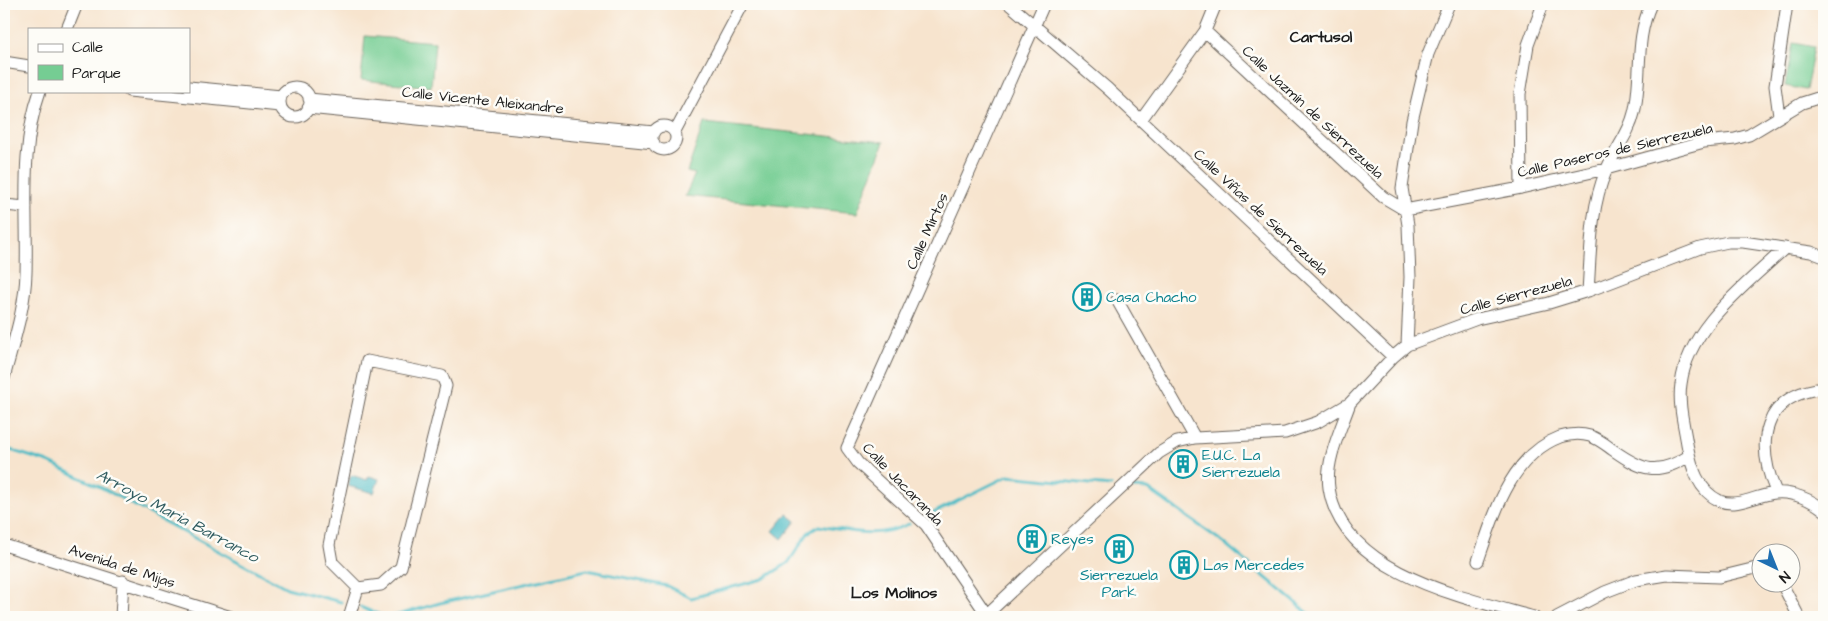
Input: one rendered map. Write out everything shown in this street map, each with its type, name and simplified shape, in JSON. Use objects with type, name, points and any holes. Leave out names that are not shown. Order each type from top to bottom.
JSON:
[{"type":"street","points":[[67,28],[77,4]]},
{"type":"street","points":[[675,132],[664,126],[654,138],[659,149],[670,149],[676,140],[675,132],[743,4]]},
{"type":"street","name":"Calle Viñas de Sierrezuela","points":[[1009,4],[1108,89],[1393,357]]},
{"type":"street","name":"Calle Mirtos","points":[[848,448],[1044,4]]},
{"type":"street","points":[[1141,120],[1205,31],[1216,4]]},
{"type":"street","points":[[1407,345],[1410,277],[1408,225],[1404,210],[1402,188],[1412,121],[1428,54],[1449,4]]},
{"type":"street","points":[[1521,188],[1520,94],[1528,45],[1542,4]]},
{"type":"street","points":[[1588,291],[1593,217],[1606,169],[1631,125],[1635,110],[1638,52],[1651,4]]},
{"type":"street","points":[[1779,116],[1775,103],[1775,86],[1787,4]]},
{"type":"street","name":"Calle Jazmín de Sierrezuela","points":[[1205,31],[1383,197],[1404,210]]},
{"type":"street","points":[[4,62],[28,66]]},
{"type":"street","name":"Calle Vicente Aleixandre","points":[[190,87],[280,101]]},
{"type":"street","name":"Calle Vicente Aleixandre","points":[[299,87],[307,93],[309,104],[302,115],[293,117],[285,113],[280,101],[288,88],[299,87]]},
{"type":"street","points":[[4,378],[22,312],[26,275],[27,143],[33,111],[40,92]]},
{"type":"street","points":[[144,92],[280,101]]},
{"type":"street","name":"Calle Paseros de Sierrezuela","points":[[1404,210],[1521,188],[1606,169],[1704,142],[1735,139],[1749,135],[1802,103],[1824,96]]},
{"type":"street","name":"Calle Vicente Aleixandre","points":[[309,104],[654,138]]},
{"type":"street","points":[[4,205],[26,207]]},
{"type":"street","name":"Calle Sierrezuela","points":[[985,616],[1159,453],[1177,442],[1195,438],[1285,433],[1318,422],[1350,403],[1393,357],[1407,345],[1477,319],[1549,303],[1588,291],[1715,244],[1743,242],[1811,252],[1824,257]]},
{"type":"street","points":[[1785,248],[1710,321],[1688,356],[1680,386],[1680,401],[1689,456],[1703,488],[1720,501],[1730,504],[1776,492],[1799,496],[1824,510]]},
{"type":"street","points":[[1116,300],[1195,438]]},
{"type":"street","points":[[367,361],[442,376],[446,386],[401,567],[381,585],[358,588],[332,562],[329,545],[367,361]]},
{"type":"street","points":[[1776,492],[1765,459],[1766,429],[1773,415],[1795,395],[1824,388]]},
{"type":"street","points":[[1350,403],[1334,449],[1329,487],[1333,503],[1350,534],[1376,559],[1403,575],[1534,617]]},
{"type":"street","points":[[1478,561],[1497,508],[1512,480],[1534,454],[1554,440],[1568,435],[1590,436],[1627,460],[1650,470],[1676,464],[1689,456]]},
{"type":"street","name":"Calle Jacaranda","points":[[848,448],[858,463],[926,525],[985,616]]},
{"type":"street","name":"Avenida de Mijas","points":[[4,545],[232,617]]},
{"type":"street","points":[[1557,617],[1605,592],[1636,580],[1668,575],[1719,576],[1750,569]]},
{"type":"street","points":[[121,617],[123,582]]},
{"type":"street","points":[[349,617],[358,588]]},
{"type":"street","points":[[1787,594],[1798,617]]},
{"type":"green space","points":[[365,36],[435,42],[431,87],[361,80]]},
{"type":"green space","points":[[1793,43],[1814,47],[1806,90],[1785,86]]},
{"type":"green space","points":[[704,123],[884,142],[857,213],[685,196],[695,174],[687,172]]},
{"type":"water","points":[[351,475],[367,480],[369,476],[379,479],[374,493],[348,486]]},
{"type":"water","points":[[787,514],[796,521],[782,539],[773,531]]},
{"type":"waterway","name":"Arroyo Maria Barranco","points":[[4,448],[48,462],[104,489],[287,588],[341,602]]},
{"type":"waterway","name":"Arroyo Maria Barranco","points":[[929,515],[1008,476],[1111,486]]},
{"type":"waterway","name":"Arroyo Maria Barranco","points":[[1133,488],[1148,489],[1224,543],[1313,617]]},
{"type":"waterway","name":"Arroyo Maria Barranco","points":[[391,617],[440,603],[587,570],[667,586],[691,598],[763,579],[788,563],[808,533],[819,526],[854,532],[875,533],[897,529],[909,524]]},
{"type":"waterway","name":"Arroyo Maria Barranco","points":[[360,607],[385,617]]},
{"type":"place","name":"Casa Chacho","points":[[1087,297]]},
{"type":"place","name":"E.U.C. La Sierrezuela","points":[[1183,464]]},
{"type":"place","name":"Reyes","points":[[1032,539]]},
{"type":"place","name":"Sierrezuela Park","points":[[1119,549]]},
{"type":"place","name":"Las Mercedes","points":[[1184,565]]},
{"type":"district","name":"Cartusol","points":[[1321,36]]},
{"type":"district","name":"Los Molinos","points":[[894,592]]}]
